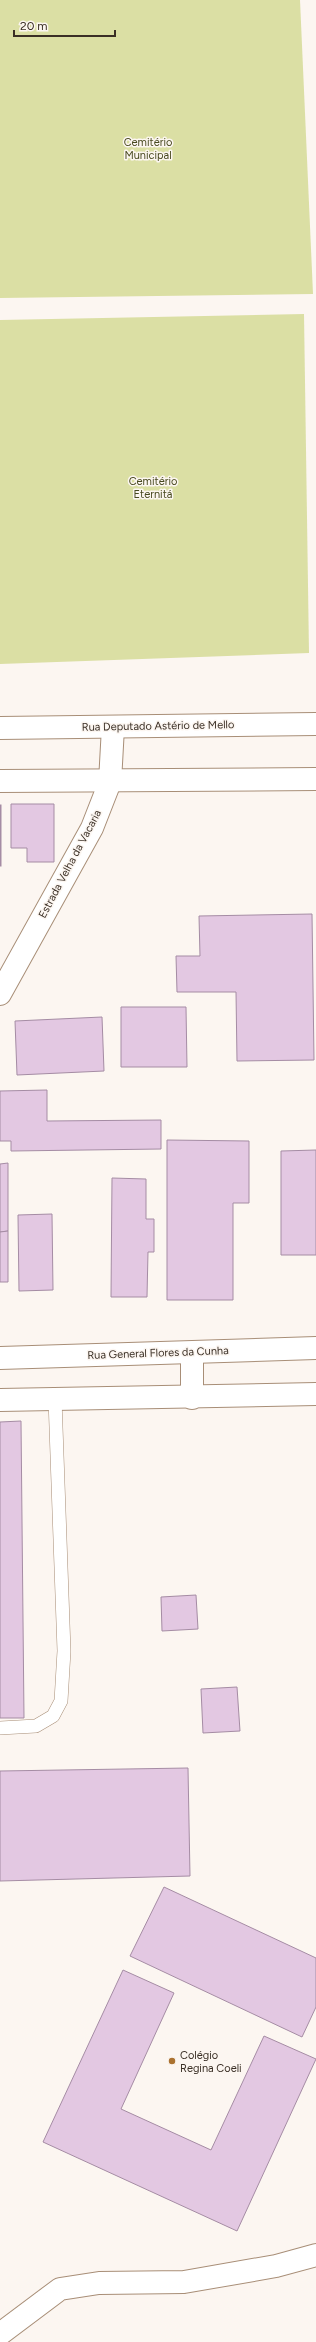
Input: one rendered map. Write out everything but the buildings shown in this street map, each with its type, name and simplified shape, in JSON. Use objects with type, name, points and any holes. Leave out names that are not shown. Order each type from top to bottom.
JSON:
[{"type":"street","name":"Rua Deputado Astério de Mello","points":[[0,728],[316,724]]},
{"type":"street","name":"Estrada Velha da Vacaria","points":[[0,994],[92,828],[110,782],[113,726]]},
{"type":"street","points":[[0,781],[110,782],[316,779]]},
{"type":"street","name":"Rua General Flores da Cunha","points":[[0,1358],[316,1348]]},
{"type":"street","points":[[192,1352],[192,1398]]},
{"type":"street","points":[[0,1400],[192,1398],[316,1394]]},
{"type":"street","points":[[0,2334],[60,2289],[99,2283],[184,2282],[276,2266],[316,2255]]},
{"type":"lane","points":[[0,1728],[36,1726],[53,1716],[61,1701],[64,1651],[55,1399]]},
{"type":"green space","name":"Cemitério Municipal","points":[[0,0],[300,0],[313,294],[0,298]]},
{"type":"green space","name":"Cemitério Eternitá","points":[[304,314],[309,653],[0,664],[0,320]]},
{"type":"place","name":"Colégio Regina Coeli","points":[[172,2061]]}]
